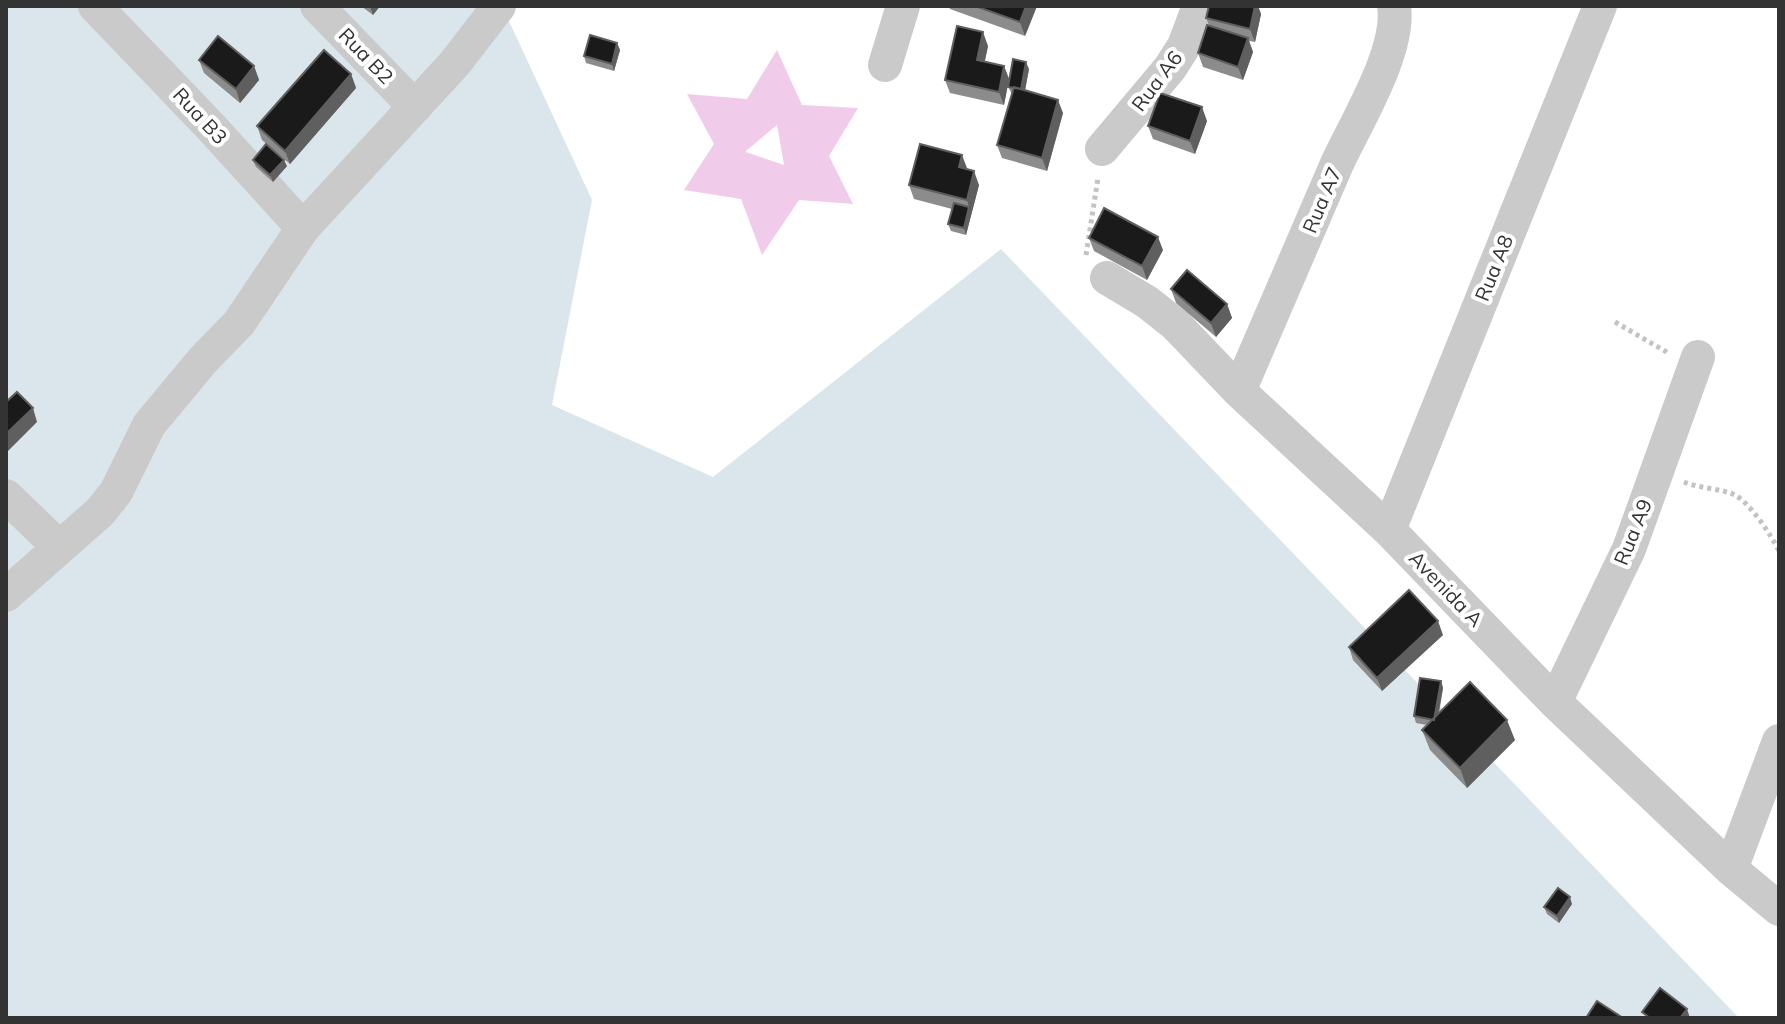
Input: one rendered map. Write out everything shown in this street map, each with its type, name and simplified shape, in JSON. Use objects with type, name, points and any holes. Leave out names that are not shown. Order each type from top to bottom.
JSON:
[{"type":"street","name":"Rua B3","points":[[95,6],[303,228]]},
{"type":"street","name":"Rua B2","points":[[317,6],[415,107]]},
{"type":"street","points":[[6,595],[100,512],[116,492],[149,425],[203,360],[239,323],[303,228],[415,107],[475,39],[499,6]]},
{"type":"street","points":[[885,65],[903,6]]},
{"type":"street","name":"Rua A6","points":[[1102,149],[1170,68],[1184,46],[1199,6]]},
{"type":"street","name":"Rua A7","points":[[1239,391],[1338,162],[1376,84],[1394,26],[1394,6]]},
{"type":"street","name":"Rua A8","points":[[1389,530],[1600,6]]},
{"type":"street","name":"Avenida A","points":[[1107,278],[1147,302],[1176,325],[1239,391],[1389,530],[1555,702],[1731,869],[1779,909]]},
{"type":"street","name":"Rua A9","points":[[1555,702],[1629,549],[1694,369]]},
{"type":"street","points":[[6,496],[59,547]]},
{"type":"street","points":[[1731,869],[1779,741]]},
{"type":"path","points":[[1102,149],[1085,260],[1107,278]]},
{"type":"path","points":[[1615,322],[1694,369]]},
{"type":"path","points":[[1657,471],[1697,488],[1734,495],[1769,530],[1779,551]]},
{"type":"shaded area","points":[[6,6],[502,6],[592,200],[552,405],[713,477],[1001,249],[1739,1018],[6,1018]]},
{"type":"shaded area","points":[[777,50],[802,105],[858,108],[829,156],[853,204],[799,200],[762,255],[741,199],[684,190],[714,144],[687,94],[747,99]],"holes":[[[777,125],[784,165],[746,152]]]},
{"type":"building","points":[[975,6],[1026,6],[1020,22]]},
{"type":"building","points":[[1209,6],[1255,6],[1250,29],[1206,18]]},
{"type":"building","points":[[1207,25],[1248,38],[1238,67],[1198,53]]},
{"type":"building","points":[[957,26],[983,32],[977,60],[1004,66],[999,92],[945,80]]},
{"type":"building","points":[[590,35],[617,43],[612,64],[584,56]]},
{"type":"building","points":[[218,36],[254,66],[236,89],[199,60]]},
{"type":"building","points":[[324,50],[351,74],[285,151],[257,126]]},
{"type":"building","points":[[1013,59],[1026,62],[1021,89],[1008,87]]},
{"type":"building","points":[[1014,87],[1058,100],[1042,158],[997,145]]},
{"type":"building","points":[[1160,93],[1202,107],[1190,141],[1148,126]]},
{"type":"building","points":[[266,144],[284,160],[270,175],[253,160]]},
{"type":"building","points":[[920,144],[962,155],[959,167],[974,171],[967,200],[909,185]]},
{"type":"building","points":[[954,203],[969,207],[964,228],[948,224]]},
{"type":"building","points":[[1104,208],[1158,237],[1142,266],[1089,238]]},
{"type":"building","points":[[1187,270],[1227,304],[1211,323],[1171,289]]},
{"type":"building","points":[[17,392],[33,408],[6,434],[6,402]]},
{"type":"building","points":[[1409,590],[1438,621],[1377,678],[1349,647]]},
{"type":"building","points":[[1420,678],[1441,681],[1434,720],[1414,716]]},
{"type":"building","points":[[1470,682],[1507,720],[1460,768],[1422,730]]},
{"type":"building","points":[[1558,888],[1570,897],[1557,916],[1544,907]]},
{"type":"building","points":[[1660,988],[1687,1009],[1680,1018],[1650,1018],[1642,1012]]},
{"type":"building","points":[[1597,1001],[1623,1018],[1586,1018]]}]
